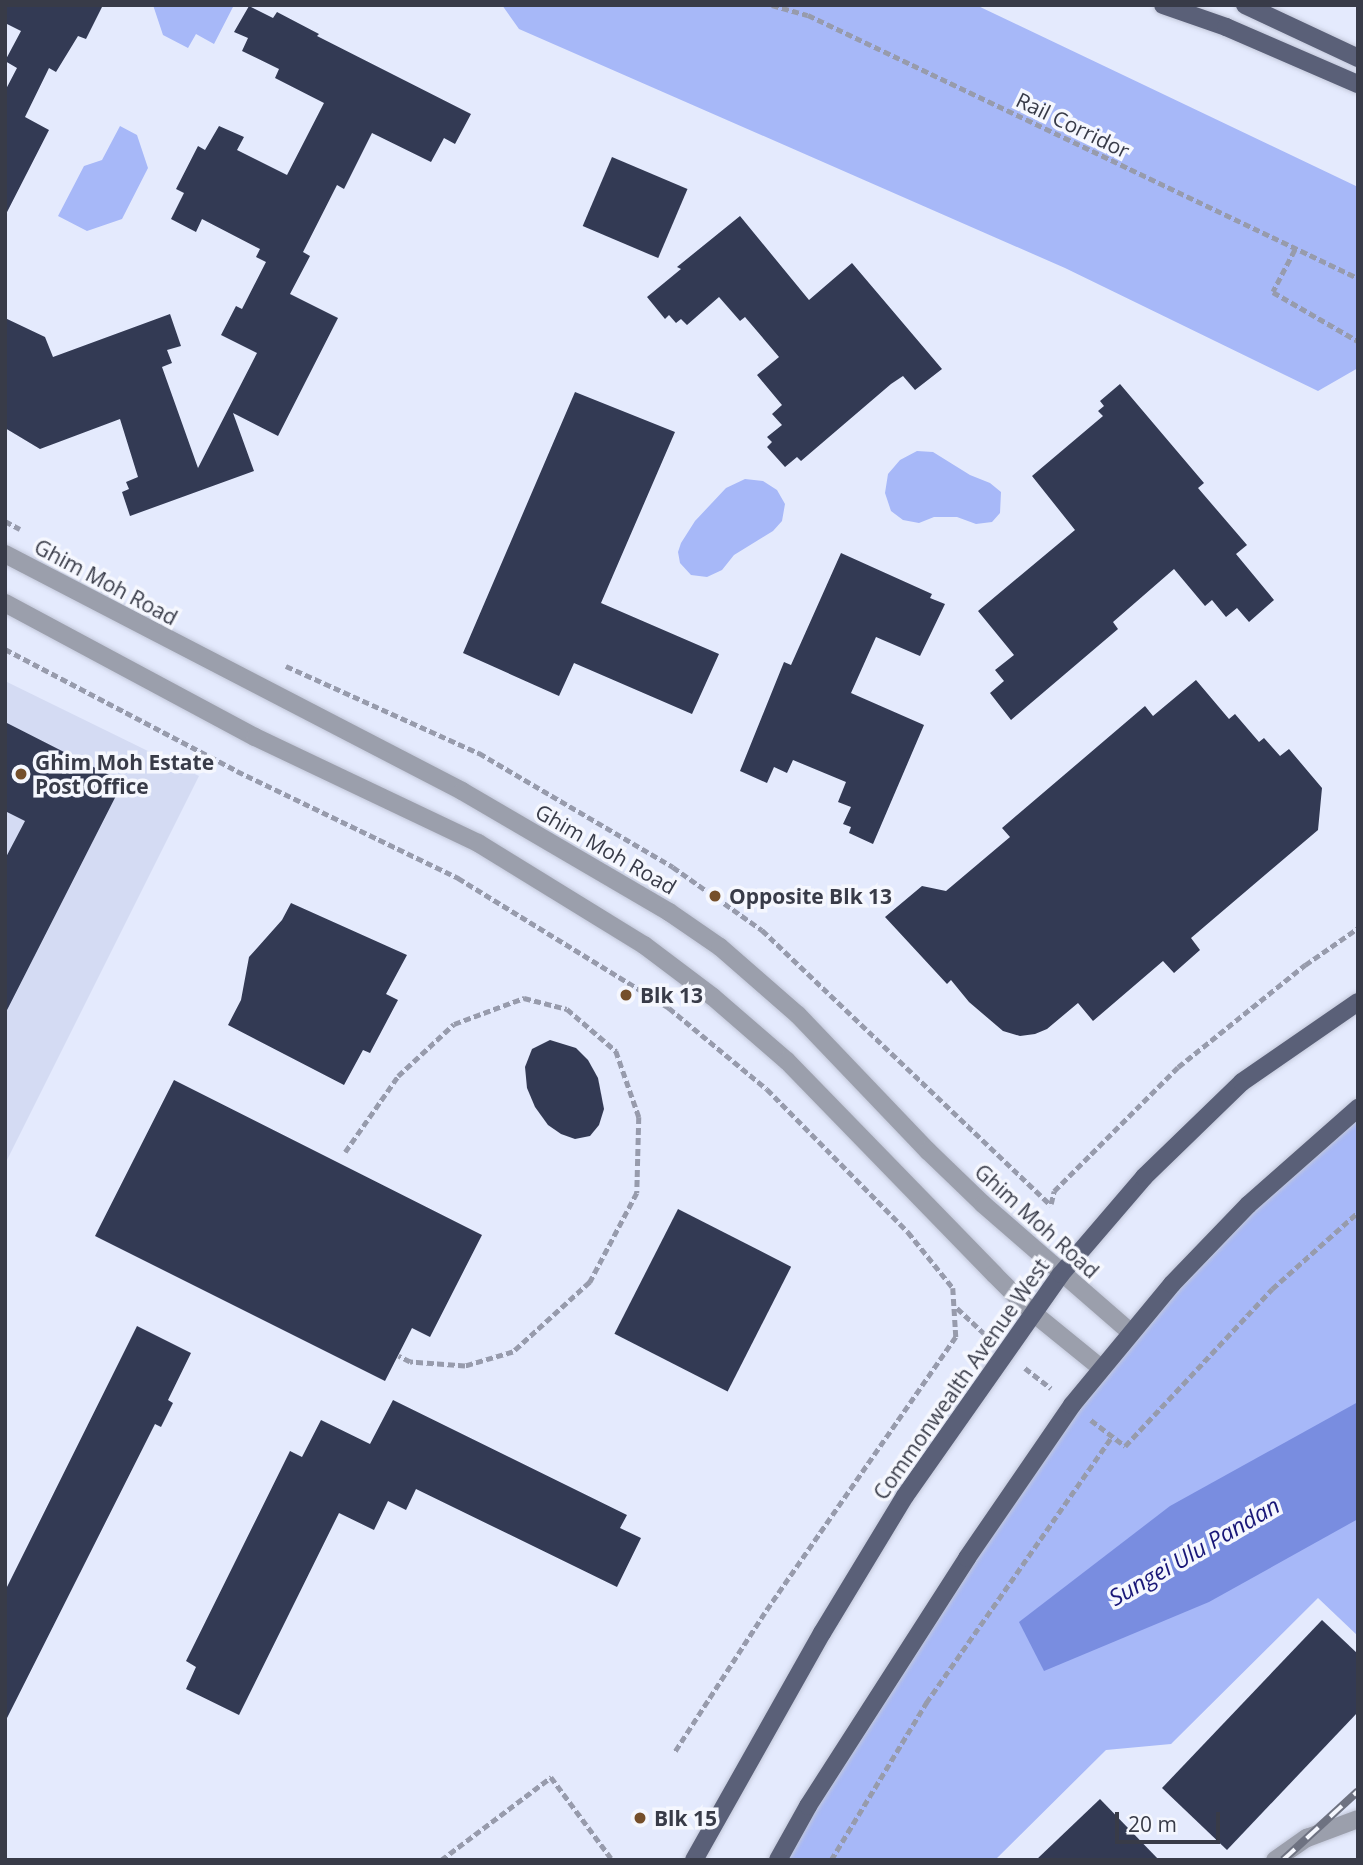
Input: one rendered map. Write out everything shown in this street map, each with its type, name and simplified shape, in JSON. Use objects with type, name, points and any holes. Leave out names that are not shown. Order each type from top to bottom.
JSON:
[{"type":"main road","points":[[1163,5],[1226,27],[1358,84]]},
{"type":"main road","points":[[1245,5],[1358,58]]},
{"type":"main road","name":"Commonwealth Avenue West","points":[[694,1860],[822,1633],[905,1496],[1061,1274],[1144,1177],[1242,1082],[1358,1002]]},
{"type":"main road","points":[[778,1860],[808,1806],[967,1558],[1072,1405],[1130,1332],[1248,1205],[1358,1108]]},
{"type":"street","name":"Ghim Moh Road","points":[[5,554],[461,791],[669,912],[720,947],[798,1015],[936,1160],[1061,1274],[1130,1332]]},
{"type":"street","points":[[5,603],[255,737],[468,837],[644,945],[713,997],[787,1061],[1032,1312],[1101,1368]]},
{"type":"street","points":[[1275,1860],[1307,1838],[1358,1819]]},
{"type":"path","name":"Rail Corridor","points":[[772,5],[808,15],[1358,278]]},
{"type":"path","points":[[1295,250],[1273,292],[1358,341]]},
{"type":"path","points":[[5,649],[248,776],[458,878],[668,1008],[767,1088],[908,1232],[953,1289],[957,1308],[956,1337],[765,1613],[675,1752]]},
{"type":"path","points":[[1051,1205],[1054,1191],[1178,1067],[1305,965],[1358,928]]},
{"type":"path","points":[[345,1152],[398,1076],[454,1024],[524,998],[567,1009],[615,1051],[639,1117],[637,1193],[590,1282],[513,1352],[465,1366],[410,1362],[398,1356]]},
{"type":"path","points":[[1091,1420],[1125,1446],[1272,1289],[1358,1212]]},
{"type":"path","points":[[831,1860],[926,1703],[1112,1436]]},
{"type":"path","points":[[441,1860],[551,1776],[611,1858]]},
{"type":"shaded area","points":[[153,5],[234,5],[214,44],[196,34],[188,48],[163,35]]},
{"type":"shaded area","points":[[502,5],[976,5],[1358,187],[1358,368],[1318,391],[1065,268],[519,29]]},
{"type":"shaded area","points":[[120,126],[137,135],[148,168],[122,219],[87,231],[58,216],[84,166],[102,160]]},
{"type":"shaded area","points":[[917,451],[933,452],[970,475],[990,483],[1001,492],[1000,513],[992,522],[976,524],[957,517],[934,517],[919,523],[903,520],[891,511],[885,493],[888,474],[900,460]]},
{"type":"shaded area","points":[[745,479],[763,481],[777,490],[785,504],[782,521],[773,531],[734,555],[722,570],[707,577],[691,575],[680,563],[678,552],[681,543],[695,521],[726,488]]},
{"type":"shaded area","points":[[5,681],[199,776],[5,1164]]},
{"type":"shaded area","points":[[1358,1108],[1358,1636],[1318,1598],[1171,1744],[1106,1750],[995,1860],[778,1860],[808,1806],[1130,1332]]},
{"type":"water","name":"Sungei Ulu Pandan","points":[[1358,1402],[1358,1519],[1209,1602],[1044,1671],[1019,1622],[1170,1506]]},
{"type":"building","points":[[5,5],[103,5],[86,39],[78,36],[56,72],[49,68],[25,117],[49,130],[5,216],[5,91],[17,68],[5,61],[21,31],[5,23]]},
{"type":"building","points":[[249,6],[273,18],[277,12],[319,34],[317,36],[471,114],[455,144],[444,138],[431,162],[372,133],[344,189],[337,185],[303,252],[310,256],[290,294],[338,318],[278,436],[233,413],[254,471],[130,516],[122,492],[129,489],[126,482],[138,477],[120,419],[40,449],[5,428],[5,318],[45,337],[53,357],[170,314],[181,346],[167,350],[172,363],[162,367],[198,468],[257,353],[221,335],[236,306],[242,309],[266,262],[256,257],[260,249],[202,219],[196,232],[171,219],[184,193],[176,189],[198,146],[205,150],[219,126],[244,137],[237,150],[287,175],[324,103],[275,78],[279,69],[242,51],[248,38],[234,32]]},
{"type":"building","points":[[612,157],[687,189],[658,258],[583,226]]},
{"type":"building","points":[[740,216],[809,300],[852,263],[942,369],[915,390],[903,376],[801,461],[797,457],[785,467],[767,447],[772,442],[767,437],[782,425],[772,414],[782,405],[757,375],[779,357],[745,317],[740,321],[719,297],[687,325],[681,319],[676,323],[669,315],[665,319],[647,297],[681,269],[677,267]]},
{"type":"building","points":[[1120,384],[1204,483],[1198,488],[1247,545],[1236,554],[1274,600],[1249,622],[1237,608],[1226,617],[1212,600],[1205,606],[1174,569],[1113,622],[1118,629],[1011,720],[990,693],[1004,681],[995,670],[1014,655],[978,611],[1075,530],[1032,476],[1103,416],[1098,411],[1104,406],[1100,401]]},
{"type":"building","points":[[575,392],[675,432],[601,603],[719,654],[692,714],[574,663],[559,696],[463,653]]},
{"type":"building","points":[[841,553],[932,594],[930,598],[945,604],[920,656],[876,637],[851,693],[924,725],[873,844],[849,833],[851,827],[843,824],[851,807],[838,802],[846,782],[793,760],[787,773],[774,767],[767,783],[740,771],[784,662],[791,665]]},
{"type":"building","points":[[1196,680],[1229,719],[1235,714],[1259,742],[1264,738],[1280,756],[1289,749],[1322,788],[1318,830],[1191,938],[1200,950],[1174,973],[1163,961],[1093,1021],[1078,1003],[1047,1029],[1035,1034],[1020,1036],[1003,1031],[969,1002],[951,980],[947,984],[885,917],[922,886],[946,891],[1010,837],[1002,828],[1145,706],[1153,716]]},
{"type":"building","points":[[5,722],[123,782],[5,1014],[5,859],[25,821],[5,811]]},
{"type":"building","points":[[291,903],[407,955],[386,994],[398,1000],[370,1053],[363,1050],[344,1085],[228,1025],[241,1000],[249,957],[282,920]]},
{"type":"building","points":[[550,1040],[576,1048],[588,1060],[598,1078],[604,1109],[599,1125],[590,1136],[575,1139],[548,1125],[535,1107],[527,1088],[525,1067],[532,1049]]},
{"type":"building","points":[[174,1080],[482,1235],[430,1337],[412,1328],[385,1381],[95,1236]]},
{"type":"building","points":[[678,1209],[791,1267],[728,1391],[614,1334]]},
{"type":"building","points":[[137,1326],[191,1353],[168,1400],[173,1403],[161,1427],[155,1424],[5,1722],[5,1591]]},
{"type":"building","points":[[393,1400],[627,1515],[620,1528],[641,1538],[617,1587],[416,1489],[406,1510],[388,1501],[374,1530],[339,1513],[239,1715],[186,1689],[196,1667],[186,1661],[290,1451],[302,1457],[321,1420],[370,1444]]},
{"type":"building","points":[[1322,1620],[1358,1654],[1358,1712],[1227,1850],[1162,1788]]},
{"type":"building","points":[[1100,1799],[1159,1860],[1036,1860]]},
{"type":"railway","points":[[1283,1860],[1358,1791]]},
{"type":"place","name":"Ghim Moh Estate Post Office","points":[[21,774]]},
{"type":"place","name":"Opposite Blk 13","points":[[715,896]]},
{"type":"place","name":"Blk 13","points":[[626,995]]},
{"type":"place","name":"Blk 15","points":[[640,1818]]}]
